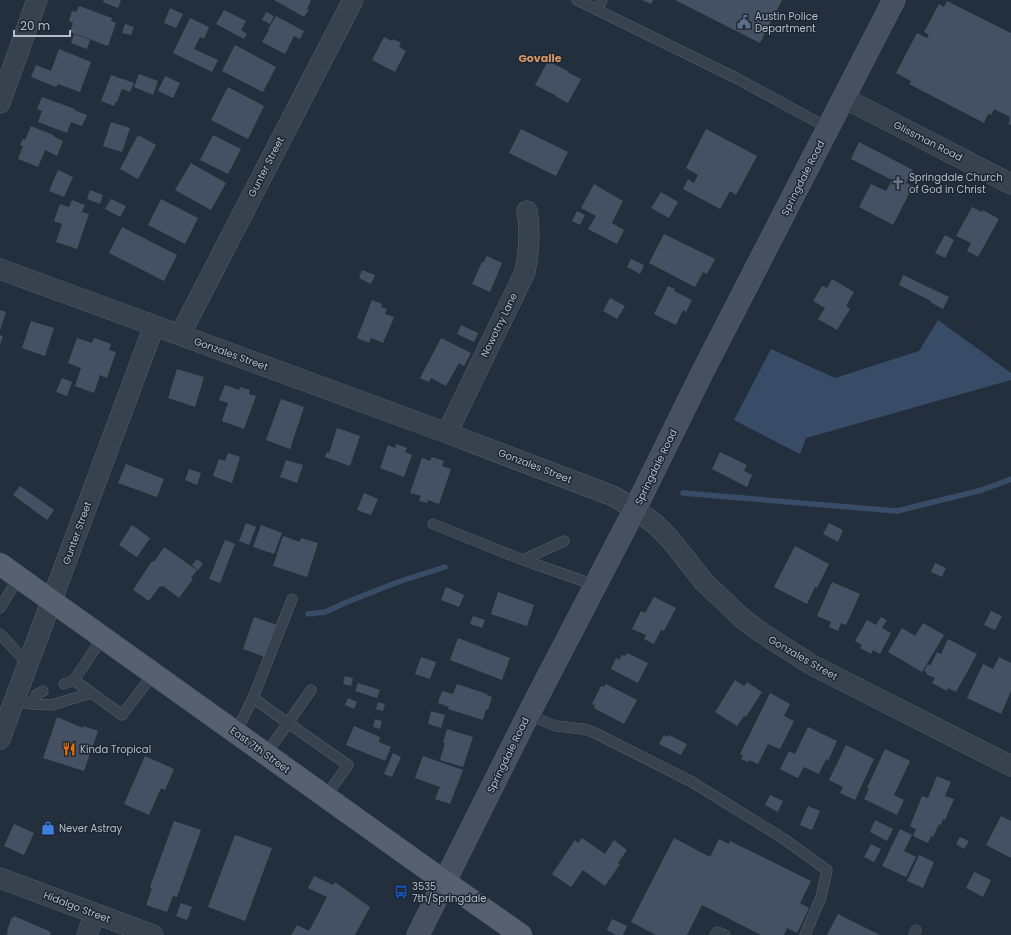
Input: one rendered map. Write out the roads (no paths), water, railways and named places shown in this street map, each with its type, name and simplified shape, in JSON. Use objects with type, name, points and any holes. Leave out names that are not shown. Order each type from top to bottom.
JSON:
[{"type":"main road","name":"Springdale Road","points":[[418,935],[528,715],[635,509],[702,373],[894,0]]},
{"type":"main road","name":"East 7th Street","points":[[0,564],[521,935]]},
{"type":"street","points":[[0,103],[37,0]]},
{"type":"street","name":"Gunter Street","points":[[180,335],[353,0]]},
{"type":"street","name":"Glissman Road","points":[[844,98],[1011,184]]},
{"type":"street","name":"Nowotny Lane","points":[[447,433],[525,272],[530,235],[527,212]]},
{"type":"street","name":"Gonzales Street","points":[[0,269],[447,433],[613,496],[635,509],[655,524],[670,539],[704,582],[762,634],[812,665],[1011,766]]},
{"type":"street","name":"Gunter Street","points":[[0,739],[24,702],[28,664],[154,326]]},
{"type":"street","name":"Hidalgo Street","points":[[0,878],[153,935]]},
{"type":"street","points":[[88,935],[95,914]]},
{"type":"lane","points":[[577,0],[738,79],[828,128]]},
{"type":"lane","points":[[597,10],[602,0]]},
{"type":"lane","points":[[433,524],[523,560],[595,585]]},
{"type":"lane","points":[[523,560],[564,541]]},
{"type":"lane","points":[[0,608],[19,577]]},
{"type":"lane","points":[[236,732],[253,698],[292,599]]},
{"type":"lane","points":[[0,634],[28,664]]},
{"type":"lane","points":[[64,684],[74,680],[103,638]]},
{"type":"lane","points":[[74,680],[122,715],[154,673]]},
{"type":"lane","points":[[266,754],[311,690]]},
{"type":"lane","points":[[24,702],[43,691]]},
{"type":"lane","points":[[24,702],[52,705],[91,693]]},
{"type":"lane","points":[[253,698],[348,765],[326,796]]},
{"type":"lane","points":[[528,715],[556,726],[583,729],[593,732],[692,782],[784,839],[826,870],[821,897],[805,935]]},
{"type":"lane","points":[[715,935],[717,932],[725,935]]},
{"type":"water","points":[[938,320],[1011,373],[1011,380],[806,438],[800,454],[734,420],[771,349],[835,378],[919,351]]},
{"type":"waterway","points":[[683,493],[897,511],[982,490],[1011,479]]},
{"type":"waterway","points":[[308,614],[325,612],[398,582],[445,567]]},
{"type":"place","name":"Austin Police Department","points":[[744,22]]},
{"type":"place","name":"Springdale Church of God in Christ","points":[[898,183]]},
{"type":"place","name":"Kinda Tropical","points":[[69,749]]},
{"type":"place","name":"Never Astray","points":[[48,828]]},
{"type":"place","name":"3535 7th/Springdale","points":[[401,892]]},
{"type":"district","name":"Govalle","points":[[540,58]]}]
